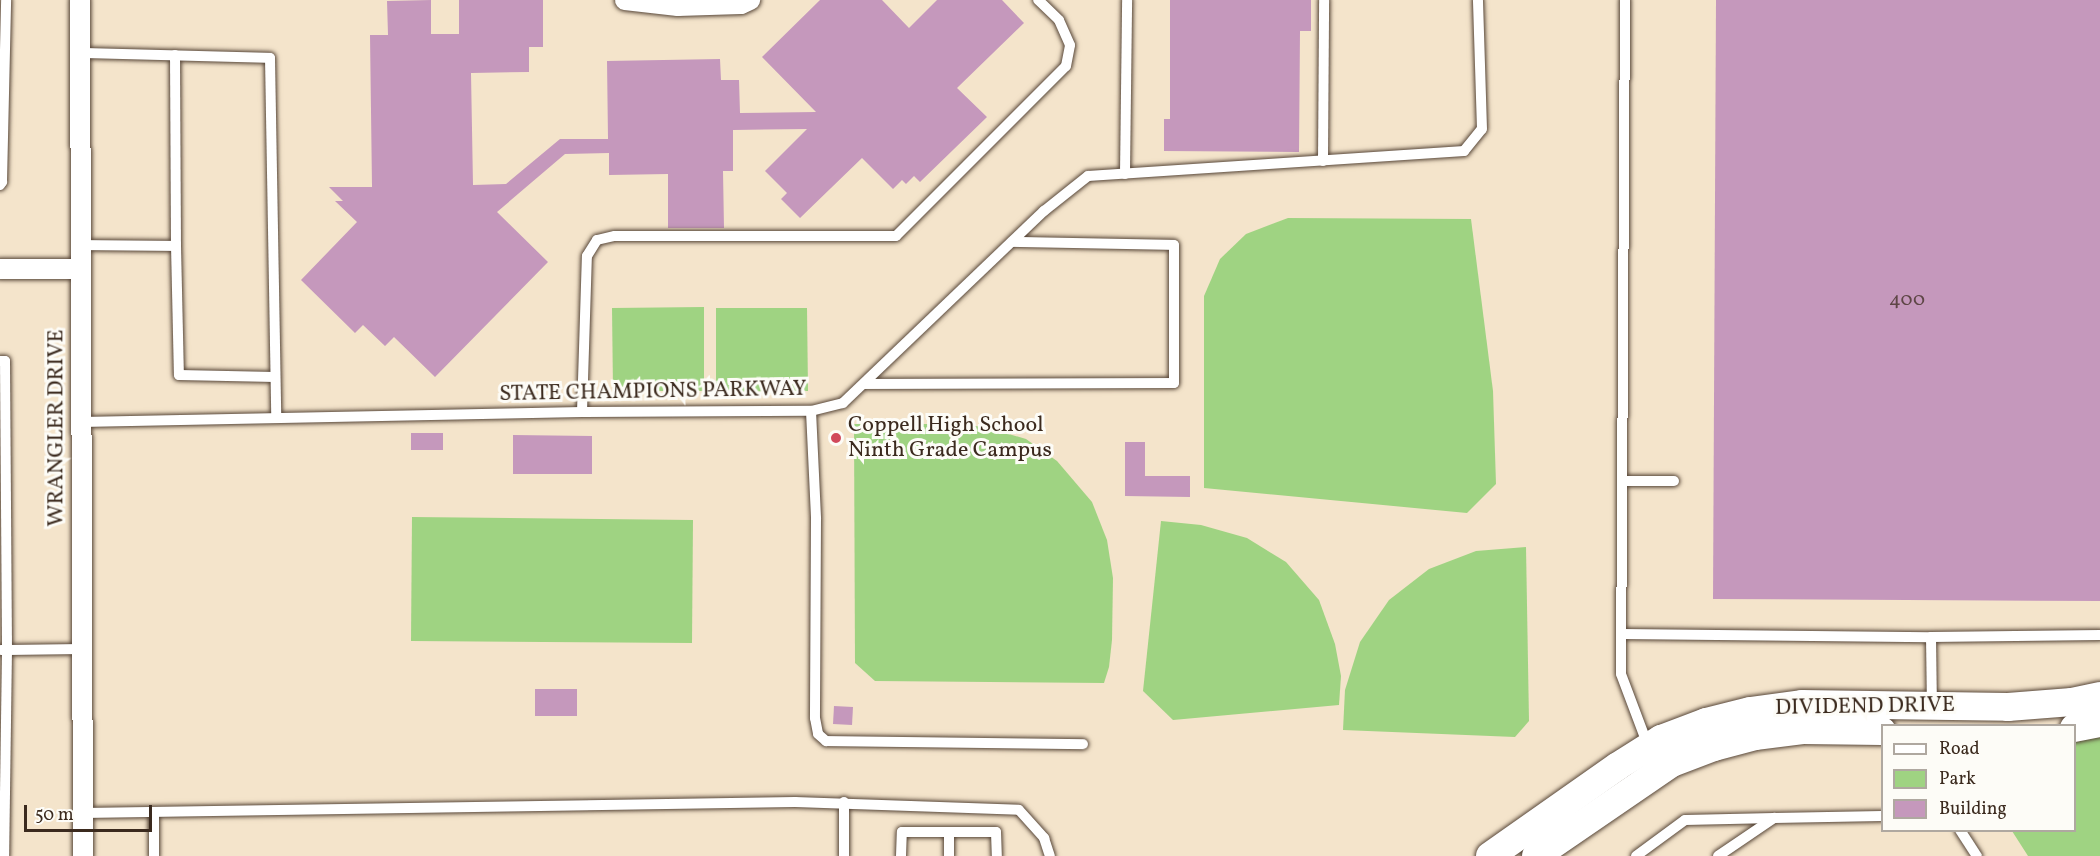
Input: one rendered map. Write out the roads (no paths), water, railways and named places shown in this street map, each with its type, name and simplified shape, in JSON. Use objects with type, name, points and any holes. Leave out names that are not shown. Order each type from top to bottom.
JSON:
[{"type":"street","name":"WRANGLER DRIVE","points":[[80,0],[83,856]]},
{"type":"street","points":[[625,0],[678,6],[741,4],[750,0]]},
{"type":"street","points":[[0,269],[81,268]]},
{"type":"street","name":"DIVIDEND DRIVE","points":[[1490,856],[1528,850],[1654,759],[1661,740],[1706,722],[1750,711],[1802,704],[2008,707],[2072,702],[2100,696]]},
{"type":"street","points":[[2076,728],[2100,723]]},
{"type":"street","name":"DIVIDEND DRIVE","points":[[1654,759],[1672,763],[1714,747],[1755,736],[1803,730],[1881,731]]},
{"type":"lane","points":[[0,185],[2,182],[6,0]]},
{"type":"lane","points":[[582,412],[587,256],[597,240],[615,236],[896,236],[1066,66],[1070,45],[1059,20],[1038,0]]},
{"type":"lane","points":[[1125,174],[1127,0]]},
{"type":"lane","points":[[1319,161],[1324,0]]},
{"type":"lane","name":"STATE CHAMPIONS PARKWAY","points":[[81,422],[582,412],[811,411],[843,403],[1044,211],[1088,176],[1464,151],[1482,129],[1478,0]]},
{"type":"lane","points":[[1625,0],[1621,674],[1654,759]]},
{"type":"lane","points":[[80,53],[270,58],[276,418]]},
{"type":"lane","points":[[175,55],[179,375],[275,377]]},
{"type":"lane","points":[[864,384],[1174,383],[1173,245],[1012,242]]},
{"type":"lane","points":[[81,245],[176,246]]},
{"type":"lane","points":[[0,361],[5,361],[3,856]]},
{"type":"lane","points":[[811,411],[816,519],[815,718],[818,734],[826,741],[1083,744]]},
{"type":"lane","points":[[1622,481],[1674,481]]},
{"type":"lane","points":[[1622,634],[1931,637],[2100,635]]},
{"type":"lane","points":[[1931,637],[1932,706]]},
{"type":"lane","points":[[4,650],[82,649]]},
{"type":"lane","points":[[82,813],[844,802],[1019,810],[1044,838],[1050,856]]},
{"type":"lane","points":[[844,802],[844,856]]},
{"type":"lane","points":[[154,812],[154,856]]},
{"type":"lane","points":[[1636,856],[1685,820],[1881,816]]},
{"type":"lane","points":[[1718,856],[1774,818]]},
{"type":"lane","points":[[901,856],[902,832],[996,832],[997,856]]},
{"type":"lane","points":[[949,832],[949,856]]},
{"type":"lane","points":[[1961,832],[1977,856]]},
{"type":"place","name":"Coppell High School Ninth Grade Campus","points":[[836,438]]}]
